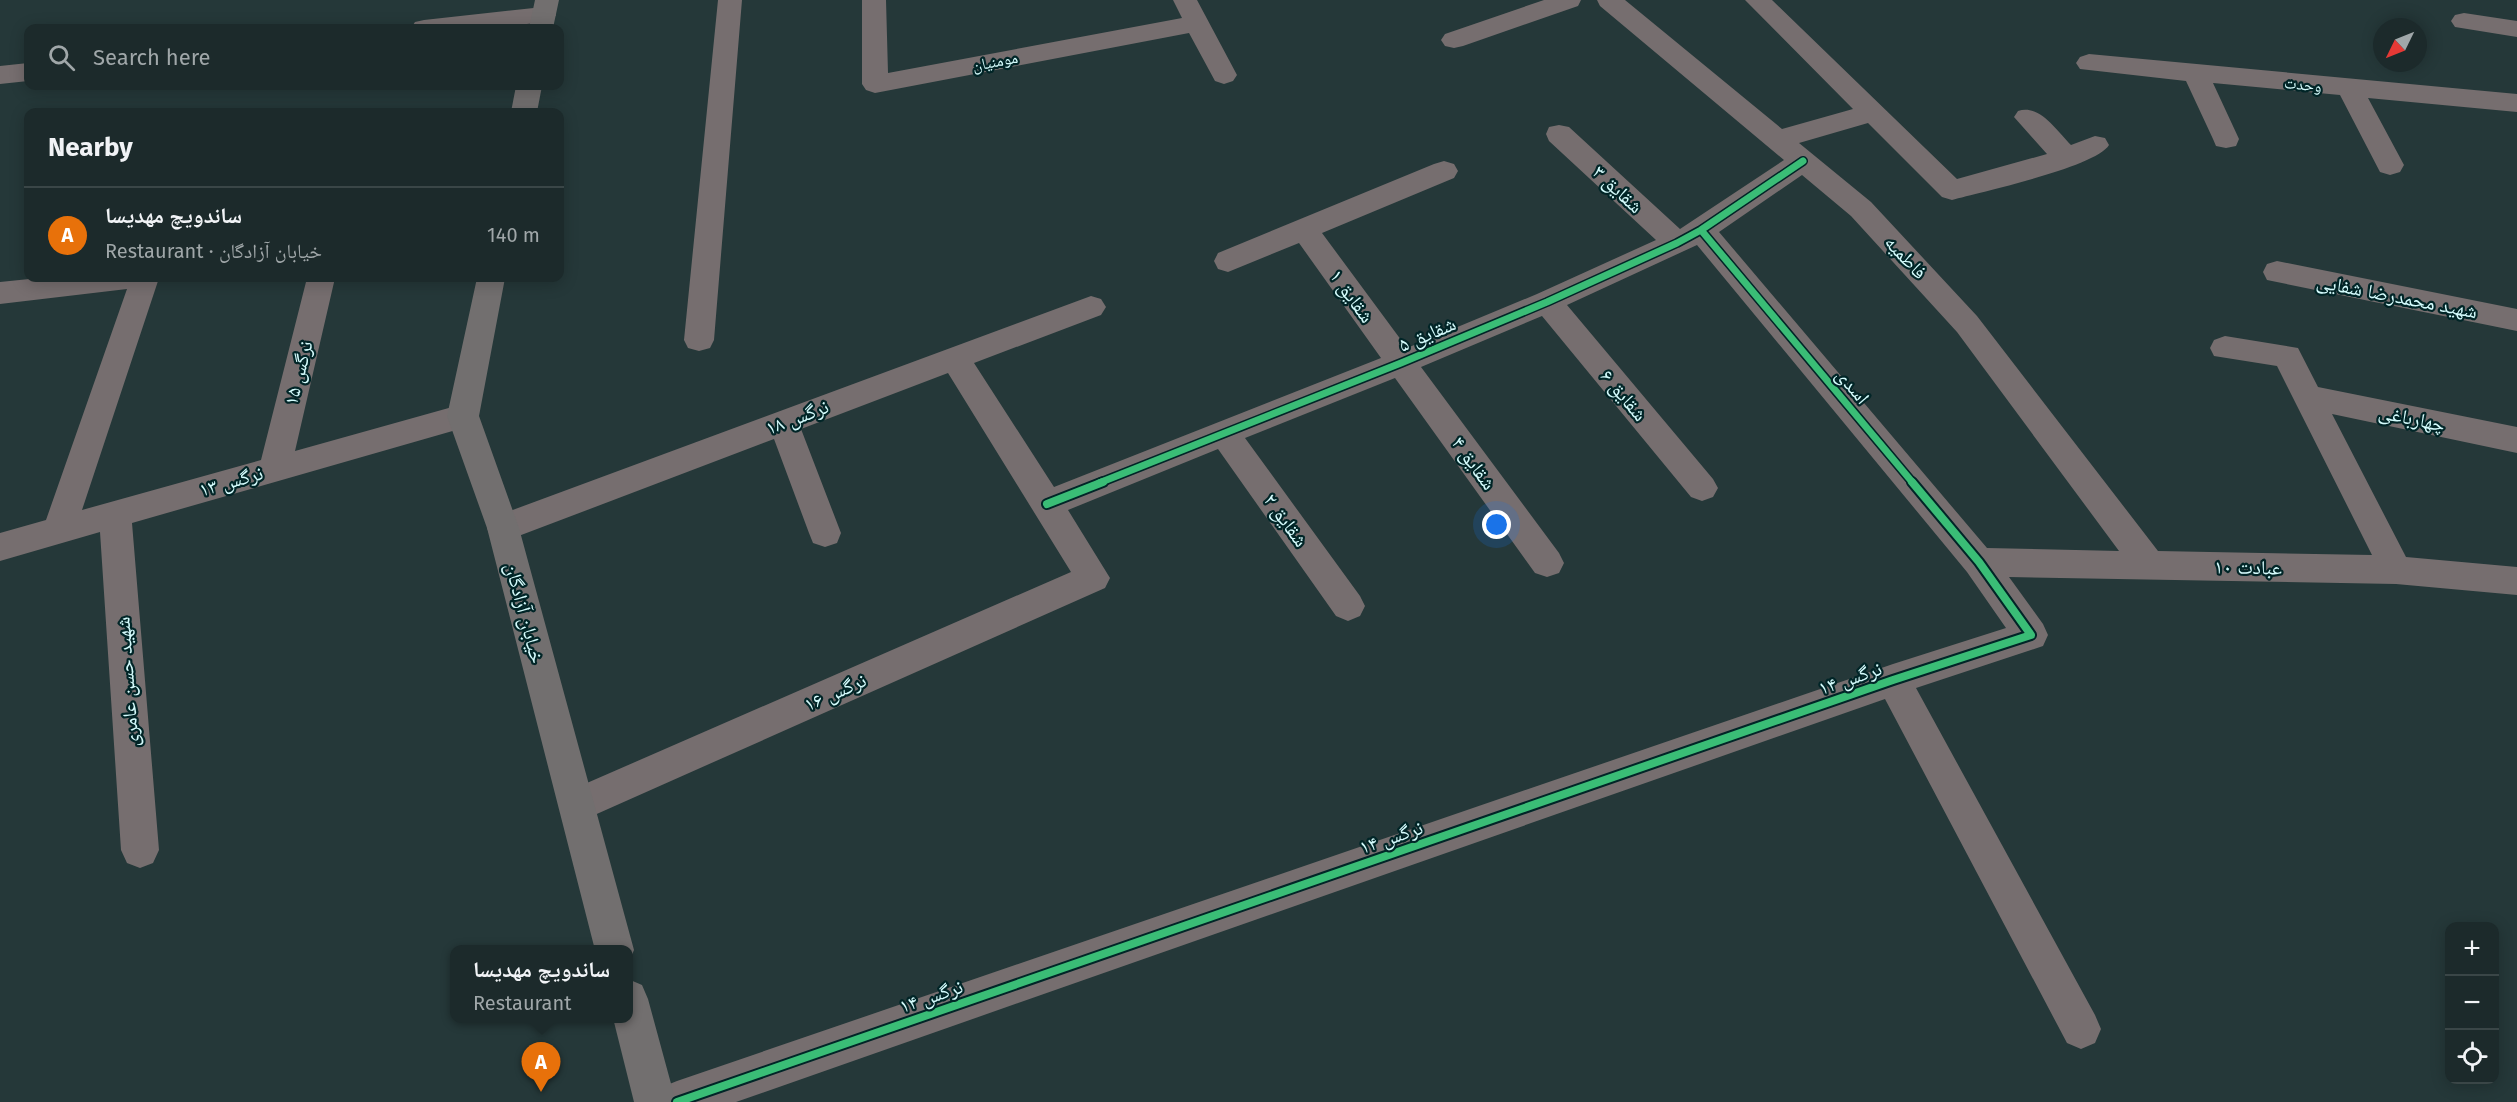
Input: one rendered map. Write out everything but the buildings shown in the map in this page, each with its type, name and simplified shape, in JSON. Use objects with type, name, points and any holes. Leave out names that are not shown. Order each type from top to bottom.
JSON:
[{"type":"main road","points":[[525,108],[528,90]]},
{"type":"main road","points":[[463,416],[489,282]]},
{"type":"main road","name":"خیابان آزادگان","points":[[463,416],[503,528],[614,945]]},
{"type":"main road","points":[[633,1018],[655,1102]]},
{"type":"street","points":[[699,340],[730,0]]},
{"type":"street","name":"مومنیان","points":[[874,0],[875,84],[1198,23]]},
{"type":"street","points":[[1185,0],[1224,75]]},
{"type":"street","points":[[1454,40],[1569,0]]},
{"type":"street","name":"فاطمیه","points":[[1609,0],[1862,209],[1967,324],[2149,566]]},
{"type":"street","points":[[1757,0],[1952,190],[2067,158],[2095,146]]},
{"type":"street","points":[[461,24],[544,15]]},
{"type":"street","points":[[2464,21],[2517,29]]},
{"type":"street","name":"وحدت","points":[[2090,63],[2517,103]]},
{"type":"street","points":[[0,75],[24,72]]},
{"type":"street","points":[[2194,73],[2226,139]]},
{"type":"street","points":[[2350,88],[2390,165]]},
{"type":"street","points":[[1778,140],[1872,112]]},
{"type":"street","points":[[2027,117],[2067,158]]},
{"type":"street","name":"شقایق ۳","points":[[1559,134],[1689,236]]},
{"type":"street","name":"شقایق ۵","points":[[1047,504],[1401,363],[1547,302],[1689,236],[1803,161]]},
{"type":"street","points":[[1228,261],[1444,171]]},
{"type":"street","name":"شقایق ۱","points":[[1304,229],[1401,363]]},
{"type":"street","name":"اسدی","points":[[1689,236],[1979,562]]},
{"type":"street","name":"شهید محمدرضا شفایی","points":[[2277,272],[2517,320]]},
{"type":"street","points":[[0,293],[94,282]]},
{"type":"street","points":[[59,530],[144,282]]},
{"type":"street","name":"نرگس ۱۵","points":[[275,468],[320,282]]},
{"type":"street","name":"شقایق ۶","points":[[1547,302],[1702,488]]},
{"type":"street","name":"نرگس ۱۸","points":[[503,528],[1091,307]]},
{"type":"street","points":[[2226,348],[2287,356],[2396,570]]},
{"type":"street","points":[[955,358],[1047,504]]},
{"type":"street","name":"شقایق ۴","points":[[1401,363],[1547,563]]},
{"type":"street","name":"چهارباغی","points":[[2307,397],[2517,440]]},
{"type":"street","name":"نرگس ۱۳","points":[[0,547],[463,416]]},
{"type":"street","points":[[783,423],[825,533]]},
{"type":"street","name":"شقایق ۲","points":[[1224,434],[1348,606]]},
{"type":"street","name":"نرگس ۱۶","points":[[577,805],[1093,578],[1047,504]]},
{"type":"street","name":"شهید حسن عامری","points":[[115,514],[140,850]]},
{"type":"street","name":"عبادت ۱۰","points":[[1979,562],[2396,570],[2517,581]]},
{"type":"street","name":"نرگس ۱۴","points":[[677,1102],[2031,635],[1979,562]]},
{"type":"street","points":[[1893,681],[2081,1029]]},
{"type":"cycle path","points":[[1047,504],[1401,363],[1547,302],[1701,230],[1803,161]]},
{"type":"cycle path","points":[[677,1102],[1893,680],[2031,635],[1979,562],[1701,230]]},
{"type":"place","name":"ساندویچ مهدیسا","points":[[541,1092]]}]
